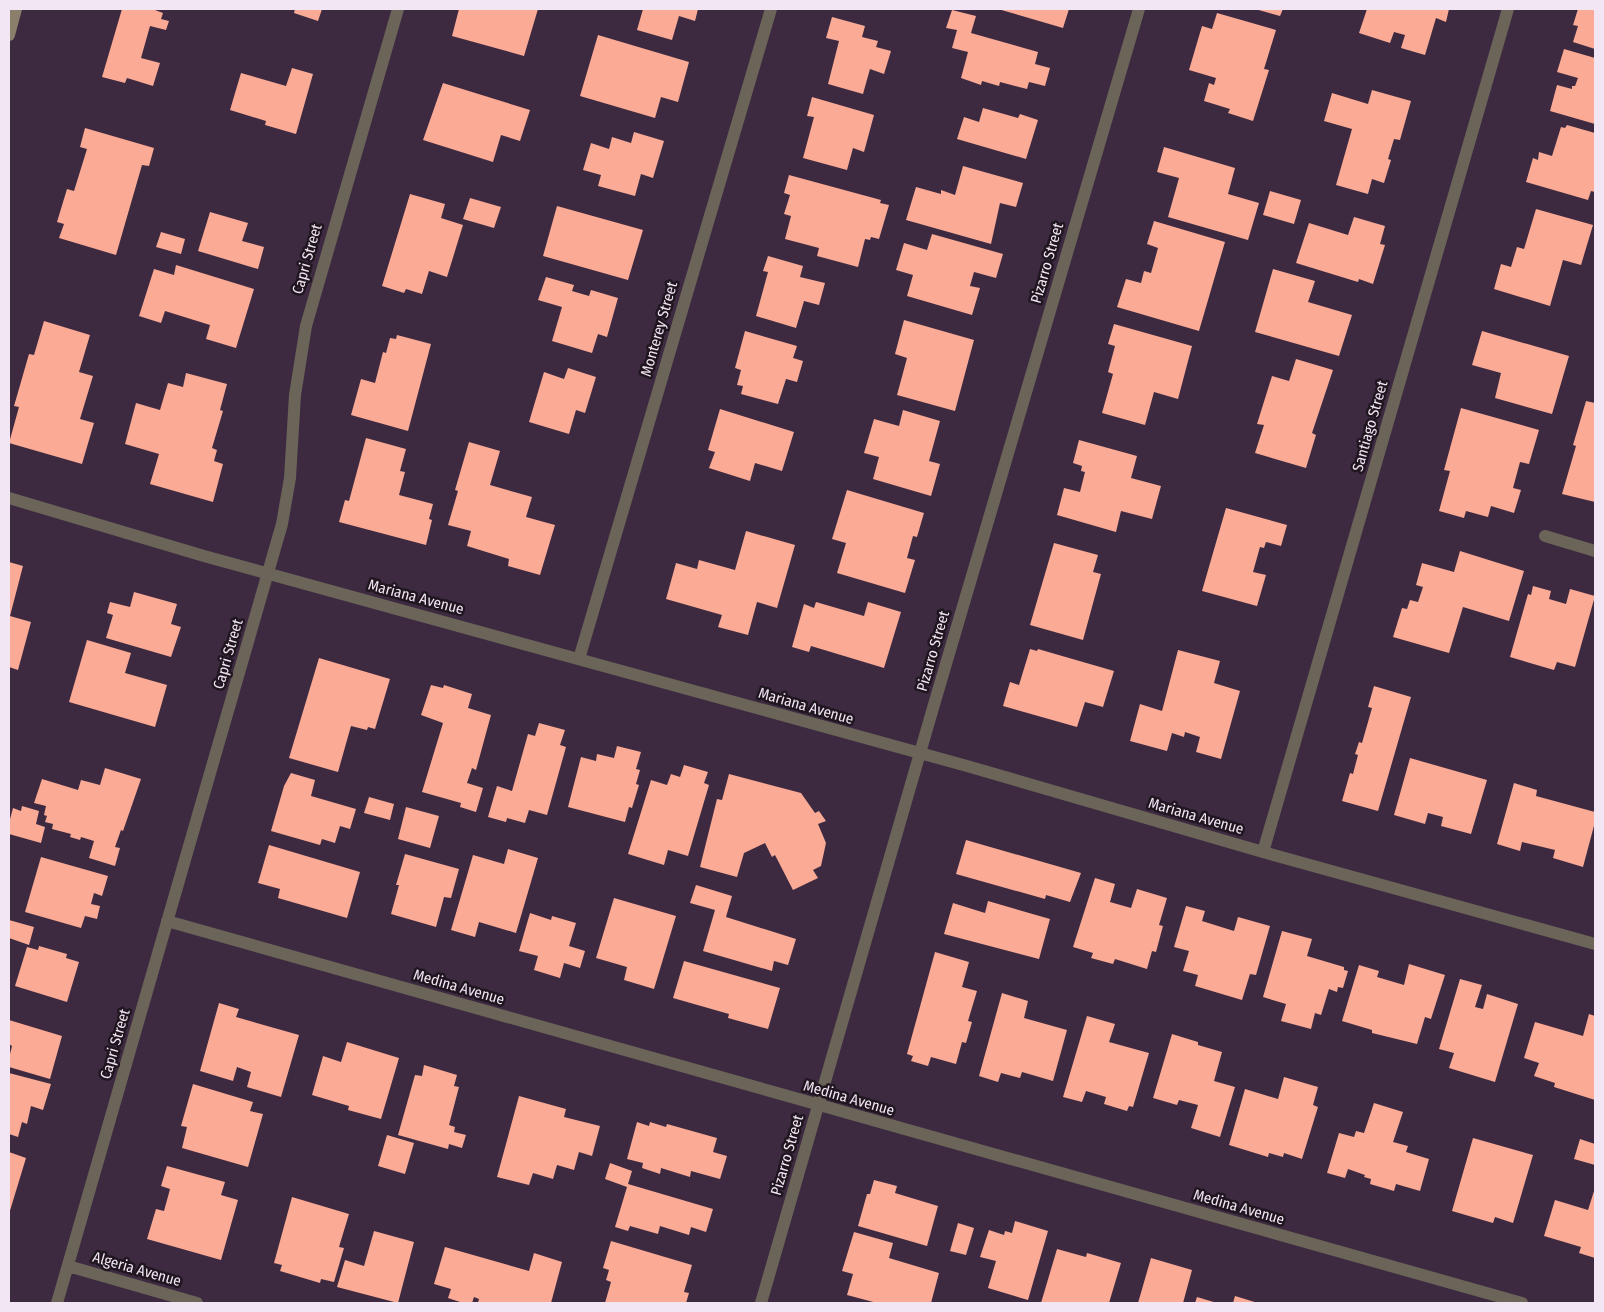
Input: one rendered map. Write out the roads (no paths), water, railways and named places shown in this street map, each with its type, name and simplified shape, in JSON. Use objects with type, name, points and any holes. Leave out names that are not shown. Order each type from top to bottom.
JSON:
[{"type":"street","points":[[9,35],[16,9]]},
{"type":"street","name":"Capri Street","points":[[58,1303],[286,506],[290,478],[295,395],[310,305],[398,9]]},
{"type":"street","name":"Monterey Street","points":[[579,659],[771,9]]},
{"type":"street","name":"Pizarro Street","points":[[761,1303],[1139,9]]},
{"type":"street","name":"Santiago Street","points":[[1263,852],[1508,9]]},
{"type":"street","name":"Mariana Avenue","points":[[9,498],[268,573],[1595,944]]},
{"type":"street","points":[[1545,536],[1595,552]]},
{"type":"street","name":"Medina Avenue","points":[[167,921],[1522,1303]]},
{"type":"street","name":"Algeria Avenue","points":[[68,1266],[197,1303]]}]
